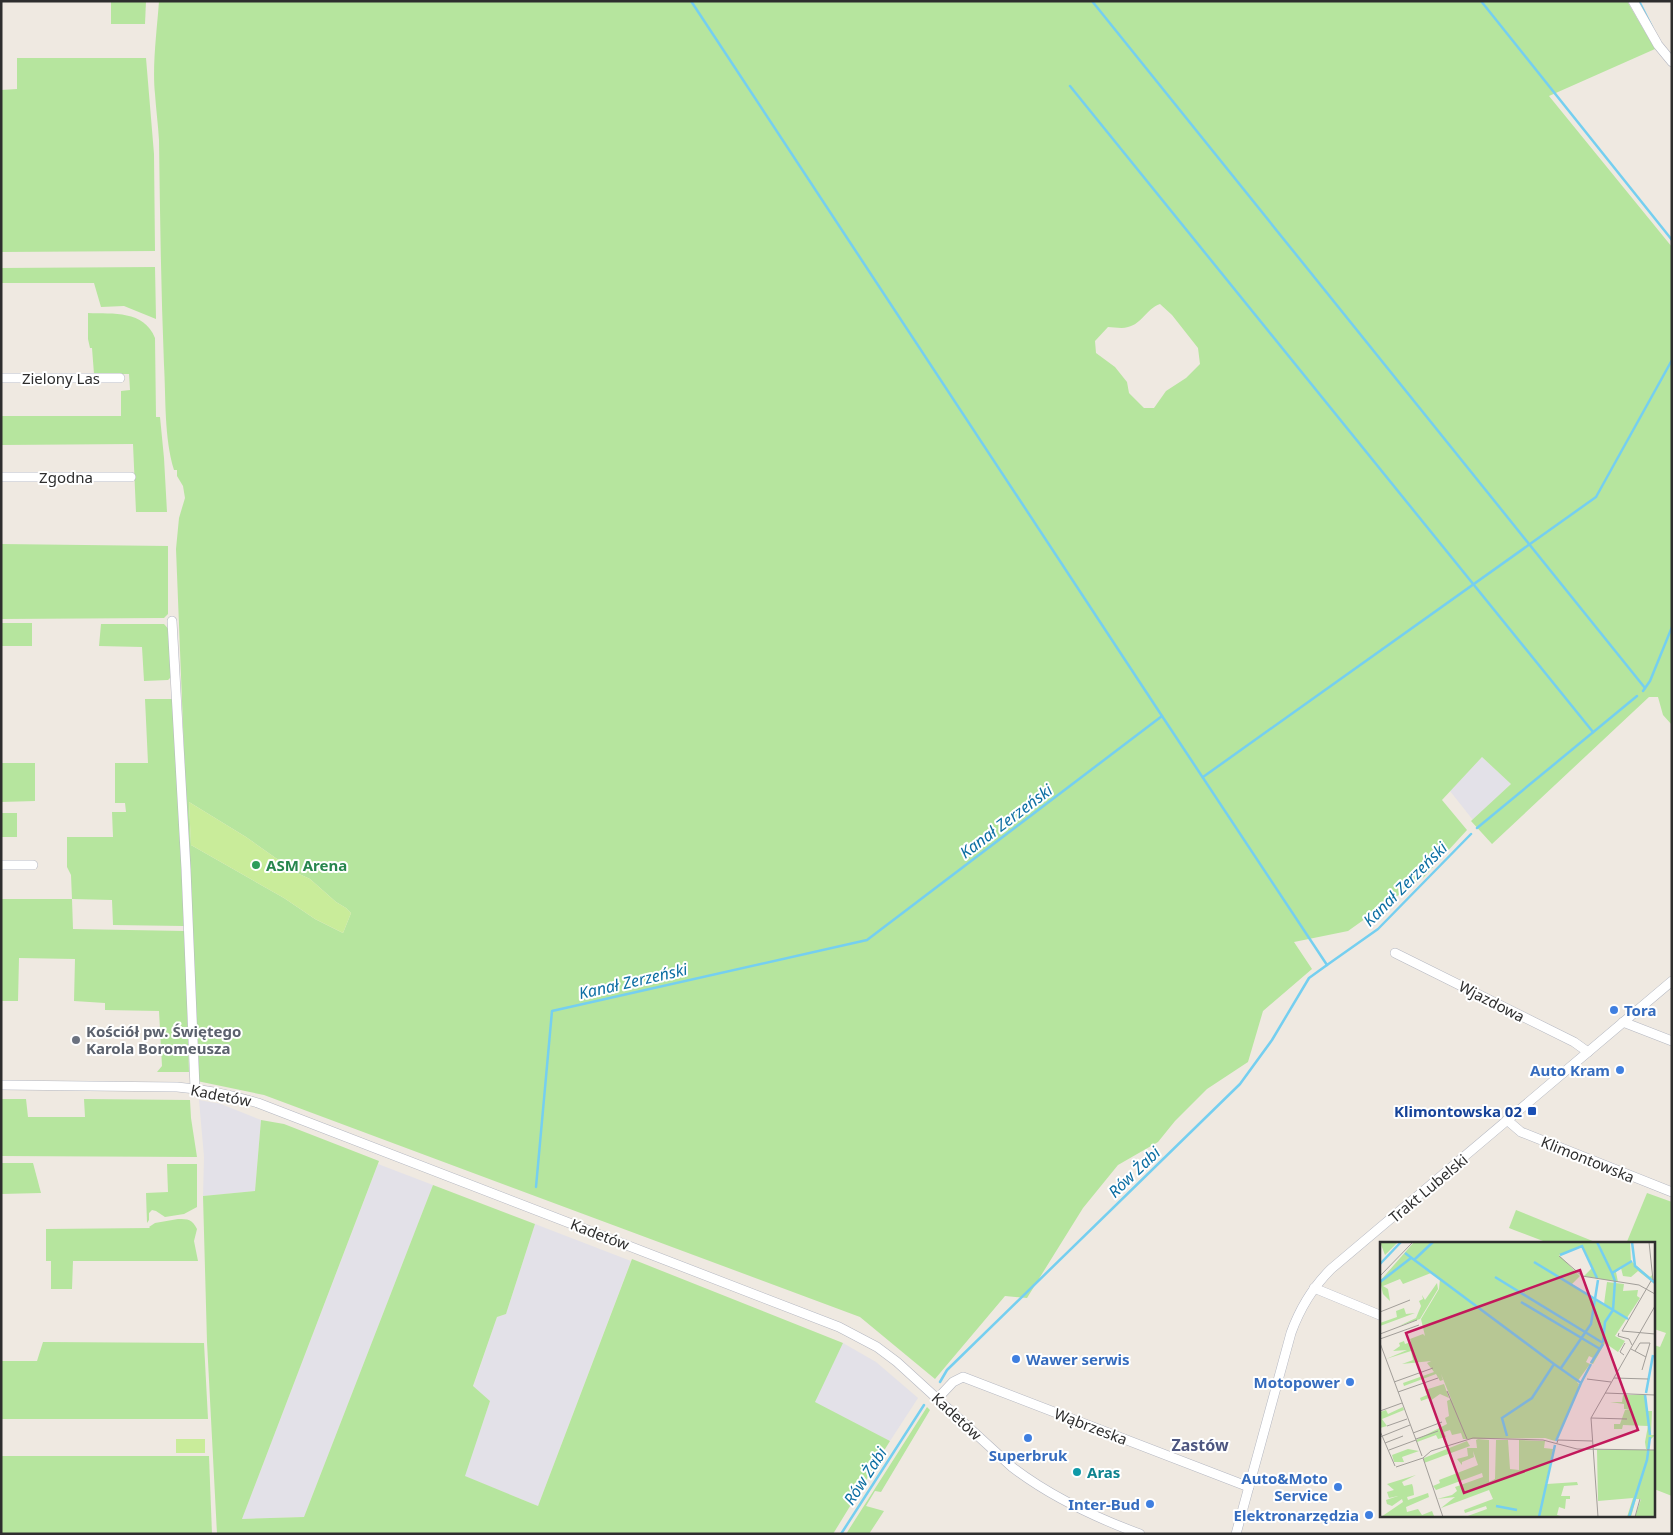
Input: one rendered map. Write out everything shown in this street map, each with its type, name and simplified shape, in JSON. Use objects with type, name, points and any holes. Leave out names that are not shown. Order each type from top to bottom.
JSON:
[{"type":"street","points":[[1633,1],[1658,45],[1672,62]]},
{"type":"street","name":"Zielony Las","points":[[1,378],[120,378]]},
{"type":"street","name":"Zgodna","points":[[1,477],[131,477]]},
{"type":"street","points":[[172,621],[186,869],[195,1088]]},
{"type":"street","points":[[1,865],[33,864]]},
{"type":"street","name":"Wjazdowa","points":[[1395,952],[1574,1042],[1588,1052]]},
{"type":"street","name":"Trakt Lubelski","points":[[1236,1534],[1291,1334],[1302,1307],[1314,1288],[1332,1269],[1672,981]]},
{"type":"street","points":[[1623,1022],[1672,1041]]},
{"type":"street","name":"Kadetów","points":[[1,1085],[195,1088],[240,1097],[838,1327],[877,1347],[897,1362],[1012,1467],[1030,1481],[1068,1504],[1140,1534]]},
{"type":"street","name":"Klimontowska","points":[[1507,1120],[1521,1132],[1672,1192]]},
{"type":"street","points":[[1314,1288],[1380,1315]]},
{"type":"street","name":"Wąbrzeska","points":[[938,1398],[953,1382],[963,1377],[1250,1487]]},
{"type":"shaded area","points":[[1482,757],[1511,784],[1473,820],[1450,791]]},
{"type":"shaded area","points":[[199,1100],[221,1104],[261,1120],[255,1191],[203,1196],[204,1157]]},
{"type":"shaded area","points":[[378,1164],[433,1185],[304,1517],[242,1519]]},
{"type":"shaded area","points":[[535,1224],[631,1261],[538,1506],[464,1476],[490,1401],[473,1387],[497,1317],[506,1314]]},
{"type":"shaded area","points":[[843,1343],[876,1362],[918,1398],[890,1441],[814,1402]]},
{"type":"green space","points":[[111,1],[146,1],[145,24],[111,24]]},
{"type":"green space","points":[[159,1],[1627,1],[1655,49],[1549,96],[1672,247],[1672,725],[1663,715],[1658,697],[1649,697],[1492,844],[1471,821],[1511,784],[1482,757],[1442,800],[1467,830],[1424,877],[1348,931],[1294,942],[1312,969],[1263,1011],[1248,1062],[1207,1089],[1175,1121],[1158,1142],[1118,1165],[1083,1208],[1027,1298],[1005,1296],[935,1379],[860,1317],[264,1095],[197,1081],[176,549],[179,518],[185,498],[183,486],[177,476],[177,470],[174,470],[168,444],[166,418],[161,281],[159,140],[154,83]],"holes":[[[1160,304],[1172,315],[1198,348],[1200,364],[1186,378],[1166,391],[1154,408],[1144,408],[1129,393],[1127,382],[1115,367],[1096,353],[1095,341],[1108,327],[1123,328],[1133,325],[1141,320],[1151,309]],[[189,802],[246,837],[297,873],[310,879],[336,902],[346,908],[351,913],[343,933],[315,919],[284,898],[191,845]]]},
{"type":"green space","points":[[17,58],[146,58],[154,154],[155,251],[1,252],[1,90],[17,89]]},
{"type":"green space","points":[[155,267],[156,319],[124,306],[101,307],[94,283],[1,283],[1,268]]},
{"type":"green space","points":[[88,313],[127,315],[136,318],[150,329],[155,338],[156,417],[160,417],[167,512],[136,512],[133,444],[1,445],[1,416],[121,416],[121,391],[130,390],[129,374],[94,374],[92,348],[90,348],[88,339]]},
{"type":"green space","points":[[1,544],[168,546],[168,614],[164,618],[1,619]]},
{"type":"green space","points":[[1,623],[32,623],[32,646],[1,646]]},
{"type":"green space","points":[[101,624],[164,624],[171,632],[173,675],[168,680],[144,681],[142,647],[99,646]]},
{"type":"green space","points":[[145,699],[174,699],[184,926],[113,925],[112,900],[72,899],[71,875],[67,867],[67,837],[113,837],[112,812],[126,812],[125,803],[115,803],[115,763],[148,763]]},
{"type":"green space","points":[[1,763],[35,763],[35,801],[1,802]]},
{"type":"green space","name":"ASM Arena","points":[[189,802],[246,837],[297,873],[310,879],[336,902],[346,908],[351,913],[343,933],[315,919],[284,898],[191,845]]},
{"type":"green space","points":[[1,813],[17,813],[17,837],[1,837]]},
{"type":"green space","points":[[1,899],[72,899],[73,929],[185,931],[189,1072],[157,1072],[162,1066],[159,1011],[105,1010],[105,1003],[74,1001],[75,959],[19,958],[18,1001],[1,1001]]},
{"type":"green space","points":[[1,1099],[26,1099],[28,1117],[85,1117],[84,1099],[190,1100],[197,1157],[1,1156]]},
{"type":"green space","points":[[261,1120],[284,1124],[379,1161],[242,1519],[304,1517],[433,1185],[535,1224],[506,1314],[497,1317],[473,1386],[490,1401],[465,1476],[538,1506],[632,1259],[843,1343],[815,1402],[890,1441],[833,1534],[217,1534],[207,1342],[203,1196],[255,1191]]},
{"type":"green space","points":[[1,1163],[33,1163],[41,1193],[1,1194]]},
{"type":"green space","points":[[167,1164],[197,1164],[197,1207],[184,1214],[165,1217],[152,1210],[149,1213],[147,1223],[146,1193],[168,1192]]},
{"type":"green space","points":[[1647,1193],[1672,1202],[1672,1496],[1656,1490],[1656,1346],[1660,1347],[1666,1333],[1656,1330],[1656,1242],[1627,1242]]},
{"type":"green space","points":[[1516,1210],[1595,1242],[1546,1242],[1509,1228]]},
{"type":"green space","points":[[178,1219],[189,1220],[197,1229],[194,1241],[198,1261],[73,1261],[72,1289],[51,1289],[51,1261],[46,1261],[46,1229],[150,1228],[155,1223]]},
{"type":"green space","points":[[43,1342],[204,1343],[208,1419],[1,1419],[1,1361],[37,1361]]},
{"type":"green space","points":[[927,1407],[930,1410],[881,1492],[875,1491],[866,1506],[884,1511],[869,1534],[846,1534]]},
{"type":"green space","points":[[176,1439],[205,1439],[205,1453],[176,1453]]},
{"type":"green space","points":[[1,1456],[209,1456],[212,1534],[1,1534]]},
{"type":"waterway","points":[[691,1],[1162,716]]},
{"type":"waterway","points":[[1092,1],[1645,688]]},
{"type":"waterway","points":[[1481,1],[1672,240]]},
{"type":"waterway","points":[[1639,1],[1652,27]]},
{"type":"waterway","points":[[1070,86],[1593,732]]},
{"type":"waterway","points":[[1203,777],[1596,497],[1672,360]]},
{"type":"waterway","name":"Kanał Zerzeński","points":[[1643,691],[1650,681],[1672,627]]},
{"type":"waterway","name":"Kanał Zerzeński","points":[[1477,828],[1637,696]]},
{"type":"waterway","name":"Kanał Zerzeński","points":[[536,1187],[552,1011],[867,940],[1162,716],[1327,965],[1378,929],[1471,834]]},
{"type":"waterway","name":"Rów Żabi","points":[[940,1382],[947,1370],[1240,1084],[1272,1040],[1309,978],[1327,965]]},
{"type":"waterway","name":"Rów Żabi","points":[[841,1534],[924,1405]]},
{"type":"place","name":"ASM Arena","points":[[256,865]]},
{"type":"place","name":"Tora","points":[[1614,1010]]},
{"type":"place","name":"Kościół pw. Świętego Karola Boromeusza","points":[[76,1040]]},
{"type":"place","name":"Auto Kram","points":[[1620,1070]]},
{"type":"place","name":"Klimontowska 02","points":[[1532,1111]]},
{"type":"place","name":"Wawer serwis","points":[[1016,1359]]},
{"type":"place","name":"Motopower","points":[[1350,1382]]},
{"type":"place","name":"Superbruk","points":[[1028,1438]]},
{"type":"place","name":"Aras","points":[[1077,1472]]},
{"type":"place","name":"Auto&Moto Service","points":[[1338,1487]]},
{"type":"place","name":"Inter-Bud","points":[[1150,1504]]},
{"type":"place","name":"Elektronarzędzia","points":[[1369,1515]]},
{"type":"district","name":"Zastów","points":[[1200,1445]]}]
